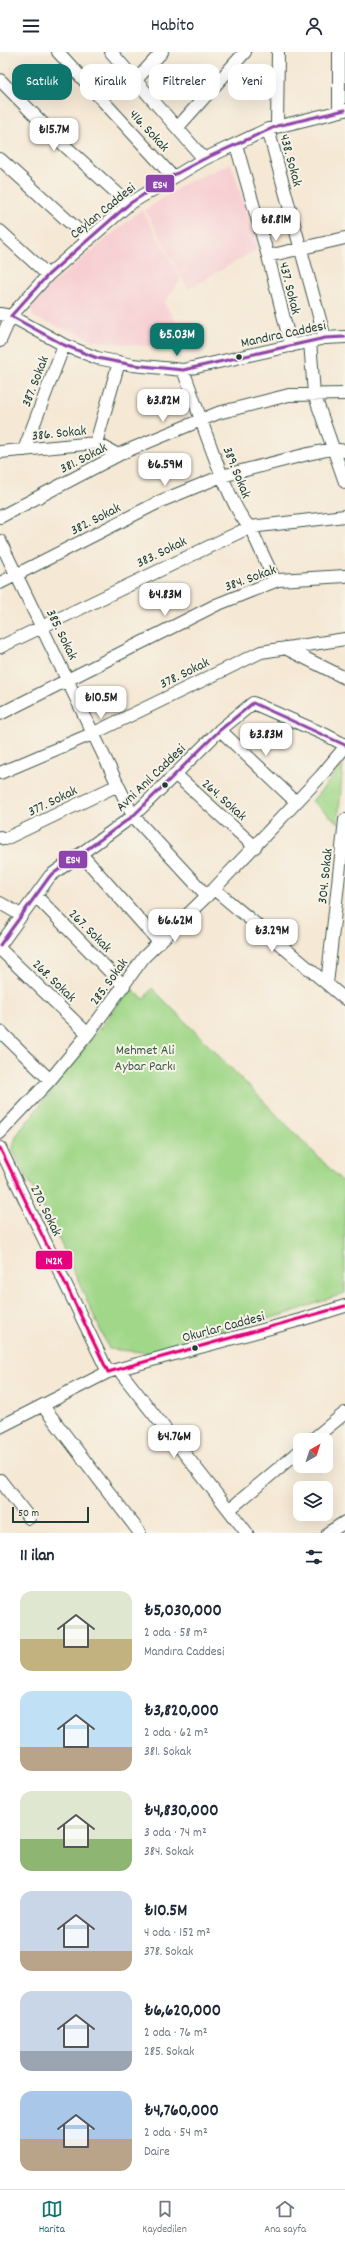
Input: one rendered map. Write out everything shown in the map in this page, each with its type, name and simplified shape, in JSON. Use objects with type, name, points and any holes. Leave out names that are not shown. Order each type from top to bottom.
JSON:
[{"type":"street","name":"416. Sokak","points":[[58,52],[172,176]]},
{"type":"street","points":[[111,52],[122,64]]},
{"type":"street","points":[[141,75],[162,52]]},
{"type":"street","points":[[177,128],[245,52]]},
{"type":"street","name":"438. Sokak","points":[[278,52],[272,128],[300,247],[325,338]]},
{"type":"street","points":[[339,52],[342,110]]},
{"type":"street","points":[[0,80],[64,145],[129,204]]},
{"type":"street","points":[[141,86],[204,159]]},
{"type":"street","name":"Ceylan Caddesi","points":[[0,341],[5,315],[48,274],[129,204],[172,176],[204,159],[272,128],[342,110]]},
{"type":"street","name":"437. Sokak","points":[[236,145],[268,256],[291,346]]},
{"type":"street","points":[[0,159],[89,240]]},
{"type":"street","points":[[0,231],[48,274]]},
{"type":"street","points":[[268,256],[300,247],[345,238]]},
{"type":"street","name":"Mandıra Caddesi","points":[[0,306],[5,315],[64,345],[97,358],[183,370],[325,338],[345,338]]},
{"type":"street","points":[[310,341],[314,394],[332,449],[345,482]]},
{"type":"street","name":"387. Sokak","points":[[24,450],[64,345]]},
{"type":"street","points":[[96,443],[118,362]]},
{"type":"street","name":"389. Sokak","points":[[183,370],[222,476],[243,521],[250,527],[274,581]]},
{"type":"street","name":"381. Sokak","points":[[0,517],[118,456],[218,413],[289,395],[345,394]]},
{"type":"street","name":"386. Sokak","points":[[0,452],[96,443],[118,456]]},
{"type":"street","name":"382. Sokak","points":[[0,583],[160,501],[222,476],[332,449],[345,451]]},
{"type":"street","name":"383. Sokak","points":[[0,647],[42,625],[250,527],[345,516]]},
{"type":"street","name":"385. Sokak","points":[[0,541],[42,625],[133,816],[211,893],[345,999]]},
{"type":"street","name":"384. Sokak","points":[[0,714],[216,605],[274,581],[345,576]]},
{"type":"street","name":"378. Sokak","points":[[0,774],[94,733],[261,652],[345,639]]},
{"type":"street","points":[[287,649],[345,678]]},
{"type":"street","name":"Avni Anıl Caddesi","points":[[0,944],[50,876],[133,816],[220,730],[252,703],[326,734],[345,746]]},
{"type":"street","points":[[220,730],[296,802]]},
{"type":"street","name":"285. Sokak","points":[[0,1133],[50,1080],[88,1034],[144,957],[211,893],[321,776],[345,746]]},
{"type":"street","name":"264. Sokak","points":[[176,774],[255,846]]},
{"type":"street","name":"377. Sokak","points":[[0,837],[5,839],[118,785]]},
{"type":"street","name":"304. Sokak","points":[[327,984],[345,820]]},
{"type":"street","points":[[81,854],[159,942]]},
{"type":"street","name":"267. Sokak","points":[[36,896],[124,986]]},
{"type":"street","points":[[0,904],[21,915]]},
{"type":"street","name":"268. Sokak","points":[[0,949],[88,1034]]},
{"type":"street","points":[[0,1031],[50,1080]]},
{"type":"street","name":"270. Sokak","points":[[0,1148],[114,1371],[247,1533]]},
{"type":"street","name":"Okurlar Caddesi","points":[[0,1427],[114,1371],[300,1320],[345,1306]]},
{"type":"street","points":[[42,1406],[140,1533]]},
{"type":"street","points":[[321,1433],[345,1413]]},
{"type":"street","points":[[229,1510],[293,1456]]},
{"type":"street","points":[[0,1480],[29,1518]]},
{"type":"street","points":[[328,1533],[345,1522]]},
{"type":"shaded area","points":[[231,163],[258,249],[188,289],[145,210],[184,184]]},
{"type":"shaded area","points":[[140,211],[143,211],[181,279],[164,303],[195,351],[96,341],[33,317],[30,302]]},
{"type":"green space","points":[[343,765],[338,823],[312,801]]},
{"type":"green space","name":"Mehmet Ali Aybar Parkı","points":[[131,988],[144,999],[152,988],[345,1184],[345,1293],[292,1312],[150,1353],[109,1349],[52,1224],[12,1150],[16,1136]]},
{"type":"transit line","name":"ES4","points":[[11,316],[48,275],[129,204],[172,176],[204,159],[277,126],[345,110]]},
{"type":"transit line","name":"ES4","points":[[11,316],[64,345],[97,358],[133,365],[183,370],[325,338],[345,337]]},
{"type":"transit line","name":"ES4","points":[[0,945],[50,876],[133,816],[220,730],[253,703],[345,745]]},
{"type":"transit line","name":"142K","points":[[0,1148],[108,1372]]},
{"type":"transit line","name":"142K","points":[[108,1372],[345,1306]]}]
